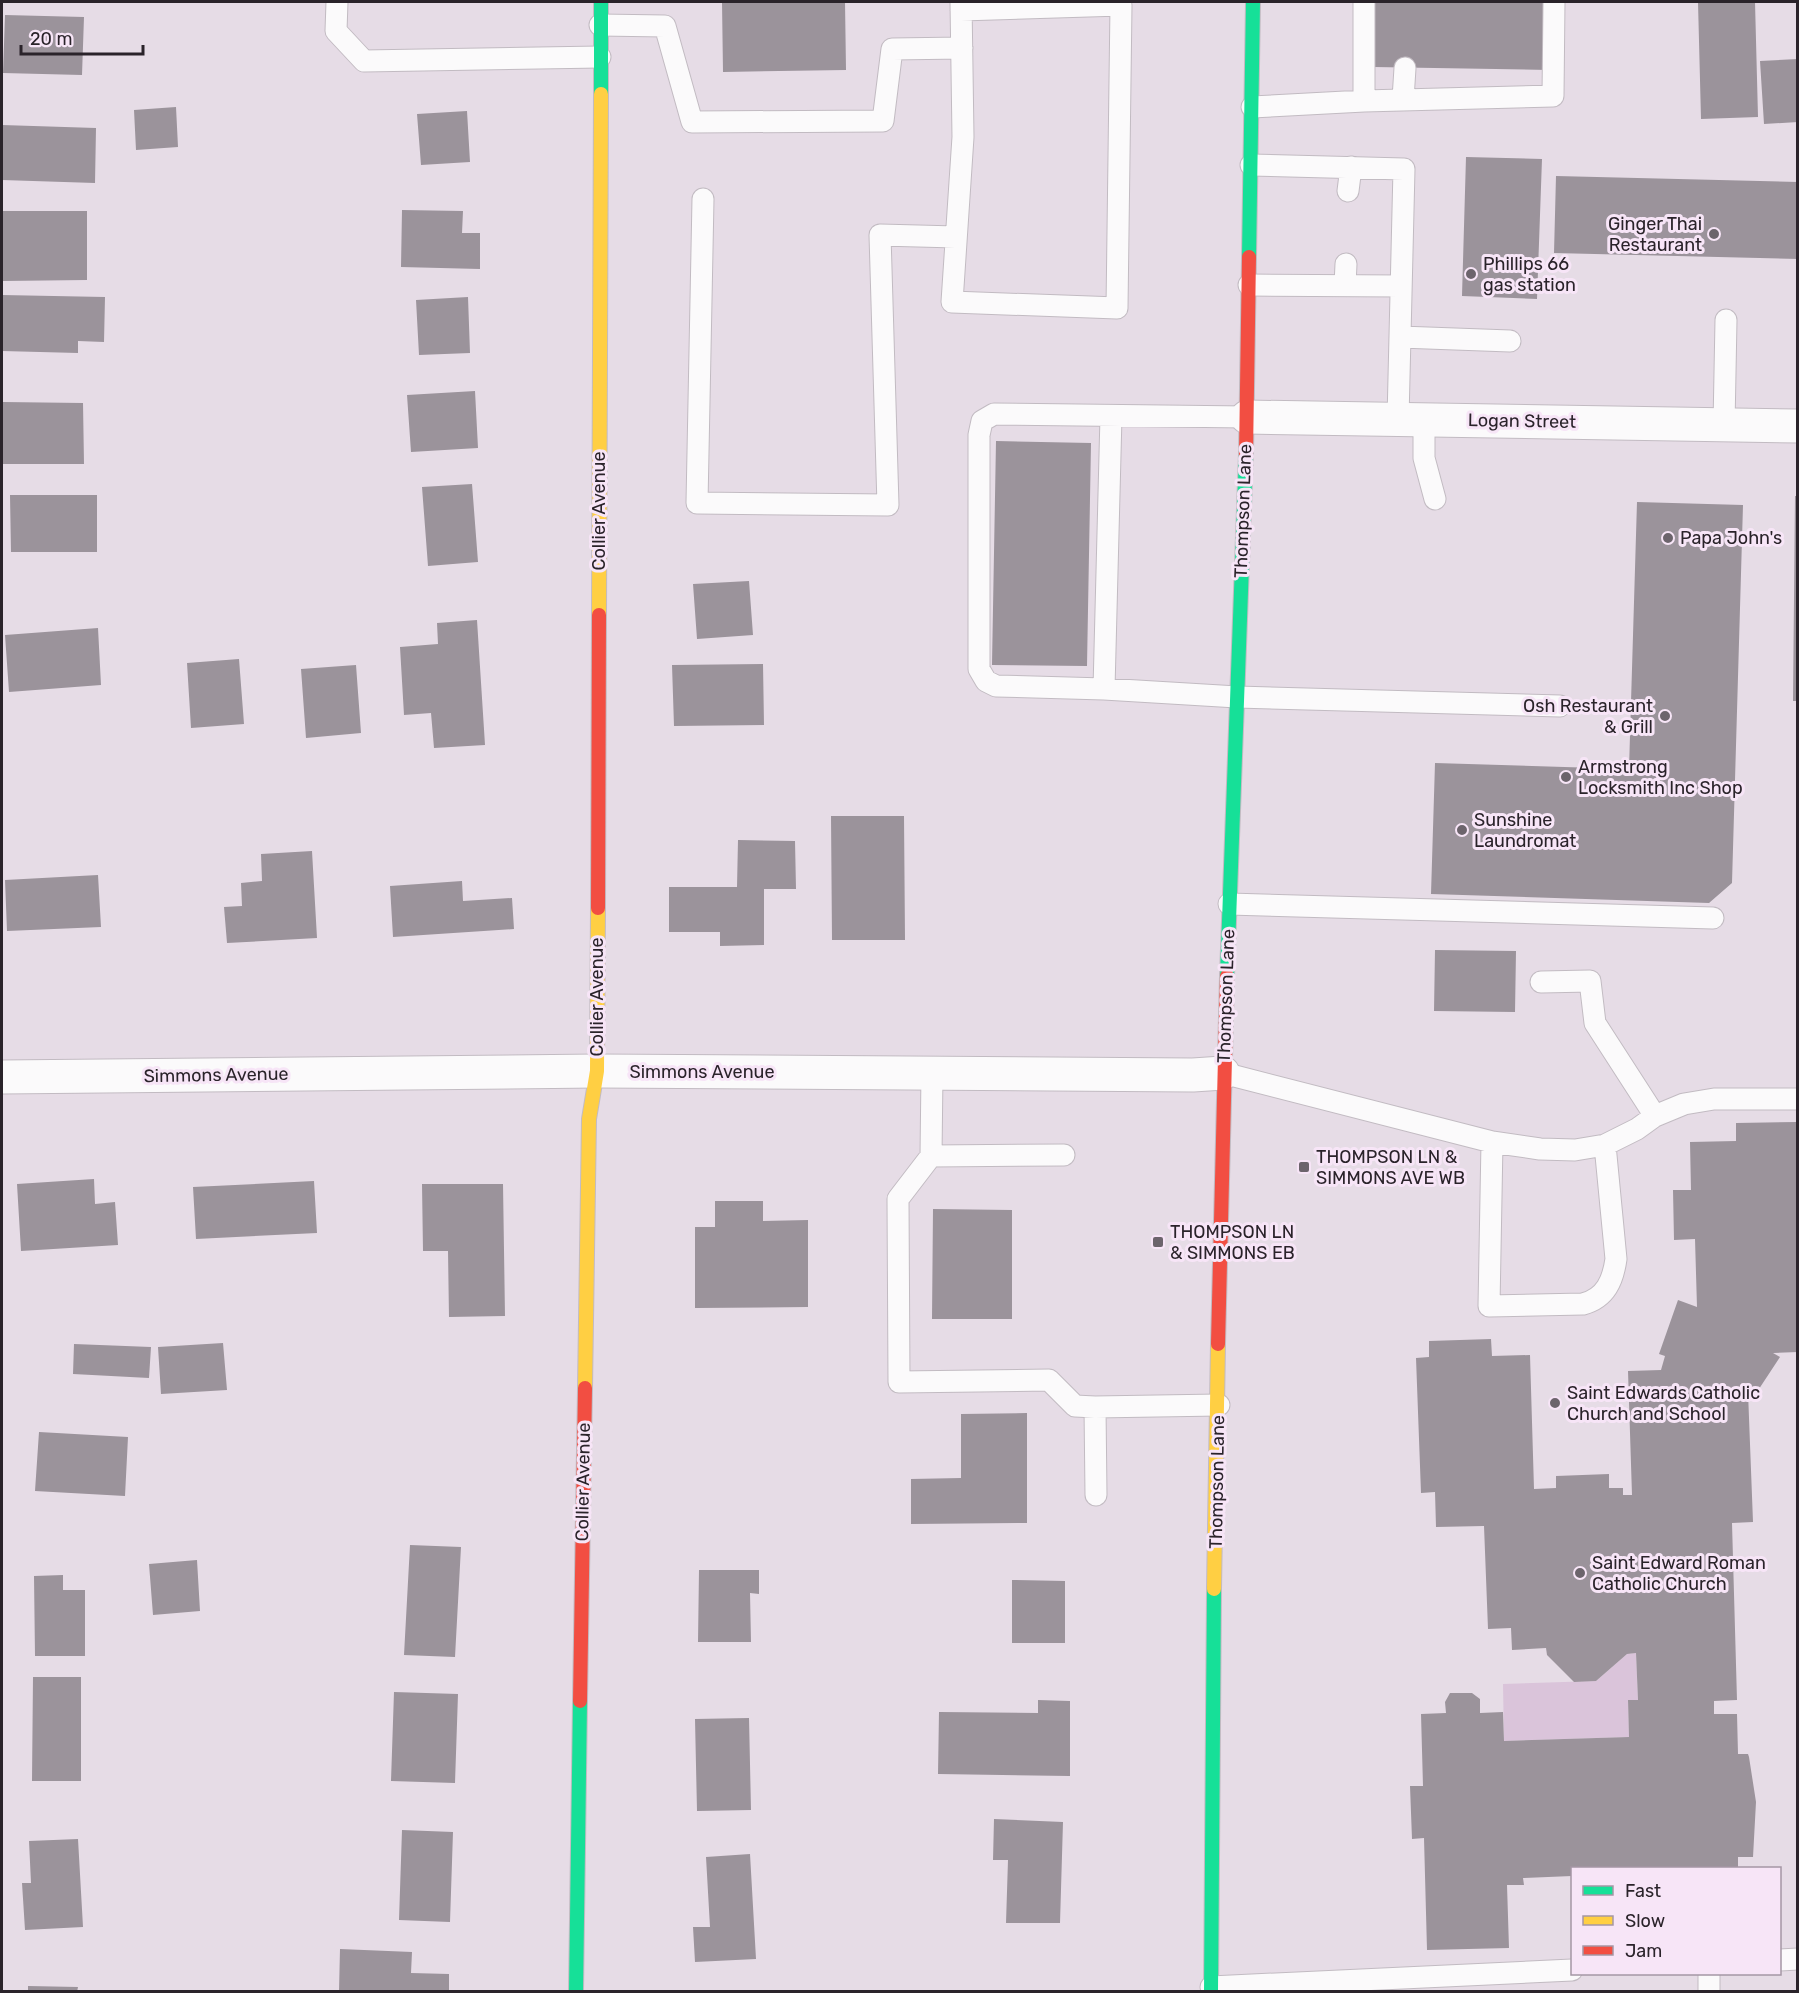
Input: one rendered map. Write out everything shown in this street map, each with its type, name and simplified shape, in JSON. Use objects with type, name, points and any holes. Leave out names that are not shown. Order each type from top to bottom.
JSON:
[{"type":"main road","name":"Collier Avenue","points":[[576,1992],[589,1119],[597,1071],[600,2]]},
{"type":"main road","name":"Thompson Lane","points":[[1211,1989],[1214,1582],[1219,1406],[1223,1073],[1246,417],[1253,2]]},
{"type":"street","name":"Logan Street","points":[[1246,417],[1797,426]]},
{"type":"street","name":"Simmons Avenue","points":[[2,1077],[597,1071],[1193,1075],[1223,1073]]},
{"type":"lane","points":[[337,2],[336,31],[364,61],[600,57]]},
{"type":"lane","points":[[1364,2],[1364,101]]},
{"type":"lane","points":[[1252,107],[1403,99],[1553,96],[1554,2]]},
{"type":"lane","points":[[1089,3],[1121,5],[1117,308],[952,302],[963,137],[961,6],[1089,3]]},
{"type":"lane","points":[[600,25],[665,26],[692,122],[883,121],[892,49],[962,48]]},
{"type":"lane","points":[[1403,99],[1405,68]]},
{"type":"lane","points":[[1251,165],[1404,169],[1400,337],[1411,419],[1435,499]]},
{"type":"lane","points":[[1348,191],[1351,167]]},
{"type":"lane","points":[[704,199],[697,503],[888,505],[880,235],[956,237]]},
{"type":"lane","points":[[1345,285],[1346,264]]},
{"type":"lane","points":[[1249,285],[1401,286]]},
{"type":"lane","points":[[1724,424],[1726,320]]},
{"type":"lane","points":[[1400,337],[1510,341]]},
{"type":"lane","points":[[1246,417],[994,414],[982,421],[979,435],[979,669],[986,681],[996,687],[1104,689],[1237,697],[1560,706]]},
{"type":"lane","points":[[1104,689],[1111,416]]},
{"type":"lane","points":[[1229,904],[1713,918]]},
{"type":"lane","points":[[1541,982],[1590,981],[1595,1023],[1655,1116]]},
{"type":"lane","points":[[932,1073],[932,1156],[898,1199],[899,1382],[1049,1380],[1074,1406],[1219,1406]]},
{"type":"lane","points":[[1223,1073],[1492,1142],[1540,1149],[1575,1150],[1605,1145],[1637,1129],[1655,1116],[1684,1104],[1714,1099],[1797,1099]]},
{"type":"lane","points":[[1492,1142],[1488,1306],[1577,1305],[1590,1303],[1603,1293],[1614,1274],[1616,1259],[1605,1145]]},
{"type":"lane","points":[[932,1156],[1064,1155]]},
{"type":"lane","points":[[1095,1407],[1096,1495]]},
{"type":"lane","points":[[1781,1960],[1797,1959]]},
{"type":"lane","points":[[1211,1989],[1571,1970]]},
{"type":"lane","points":[[1708,1975],[1709,1992]]},
{"type":"shaded area","points":[[1636,1653],[1638,1700],[1628,1701],[1629,1737],[1504,1741],[1503,1684],[1596,1681],[1627,1654]]},
{"type":"building","points":[[722,2],[845,2],[846,70],[723,72]]},
{"type":"building","points":[[1375,2],[1551,2],[1549,70],[1374,67]]},
{"type":"building","points":[[1698,2],[1755,2],[1758,117],[1701,119]]},
{"type":"building","points":[[5,15],[84,17],[82,75],[3,73]]},
{"type":"building","points":[[1798,59],[1798,122],[1764,124],[1760,61]]},
{"type":"building","points":[[176,107],[178,147],[136,150],[134,110]]},
{"type":"building","points":[[467,111],[470,162],[421,165],[417,114]]},
{"type":"building","points":[[2,125],[96,128],[95,183],[2,180]]},
{"type":"building","points":[[1466,157],[1542,159],[1537,299],[1462,296]]},
{"type":"building","points":[[1556,176],[1798,182],[1798,259],[1554,253]]},
{"type":"building","points":[[402,210],[463,211],[462,233],[480,233],[480,269],[401,267]]},
{"type":"building","points":[[3,211],[87,211],[87,280],[3,281]]},
{"type":"building","points":[[2,295],[105,297],[104,342],[78,341],[78,353],[2,351]]},
{"type":"building","points":[[468,297],[470,353],[419,355],[416,300]]},
{"type":"building","points":[[475,391],[478,448],[411,452],[407,395]]},
{"type":"building","points":[[3,402],[83,403],[84,464],[2,464]]},
{"type":"building","points":[[996,441],[1091,443],[1087,666],[992,665]]},
{"type":"building","points":[[472,484],[478,562],[428,566],[422,487]]},
{"type":"building","points":[[10,495],[97,495],[97,552],[11,552]]},
{"type":"building","points":[[1795,496],[1798,496],[1798,701],[1793,701]]},
{"type":"building","points":[[1637,502],[1743,505],[1732,883],[1709,903],[1431,894],[1435,763],[1629,769]]},
{"type":"building","points":[[749,581],[753,635],[697,639],[693,584]]},
{"type":"building","points":[[477,620],[485,745],[434,748],[431,713],[404,715],[400,647],[438,644],[437,623]]},
{"type":"building","points":[[98,628],[101,685],[9,692],[5,635]]},
{"type":"building","points":[[239,659],[244,724],[191,728],[187,663]]},
{"type":"building","points":[[763,664],[764,725],[674,726],[672,665]]},
{"type":"building","points":[[356,665],[361,733],[306,738],[301,669]]},
{"type":"building","points":[[831,816],[904,816],[905,940],[832,940]]},
{"type":"building","points":[[738,840],[795,841],[796,889],[764,889],[764,945],[720,946],[720,932],[669,932],[669,887],[737,887]]},
{"type":"building","points":[[312,851],[317,938],[227,943],[224,907],[242,906],[241,883],[262,881],[261,854]]},
{"type":"building","points":[[98,875],[101,927],[7,931],[5,880]]},
{"type":"building","points":[[462,881],[463,901],[512,898],[514,929],[393,937],[390,886]]},
{"type":"building","points":[[1435,950],[1516,951],[1515,1012],[1434,1011]]},
{"type":"building","points":[[1798,1122],[1798,1352],[1773,1353],[1780,1357],[1755,1395],[1748,1392],[1753,1522],[1732,1523],[1737,1700],[1714,1701],[1714,1714],[1737,1714],[1738,1754],[1748,1754],[1749,1757],[1756,1802],[1753,1857],[1738,1857],[1738,1867],[1571,1867],[1571,1876],[1523,1878],[1524,1885],[1507,1885],[1509,1948],[1427,1950],[1424,1838],[1412,1839],[1410,1786],[1423,1786],[1421,1714],[1446,1713],[1445,1702],[1450,1693],[1472,1693],[1480,1699],[1480,1713],[1503,1712],[1504,1741],[1629,1737],[1628,1700],[1638,1700],[1636,1653],[1627,1654],[1596,1681],[1574,1682],[1547,1655],[1546,1648],[1512,1650],[1511,1628],[1488,1629],[1484,1526],[1436,1527],[1435,1492],[1421,1493],[1416,1358],[1429,1357],[1429,1341],[1491,1339],[1492,1356],[1530,1355],[1534,1489],[1556,1488],[1556,1476],[1609,1474],[1609,1488],[1623,1488],[1623,1495],[1632,1495],[1628,1371],[1661,1370],[1665,1356],[1659,1354],[1678,1300],[1697,1307],[1695,1239],[1674,1240],[1673,1190],[1691,1190],[1690,1142],[1736,1141],[1736,1123]]},
{"type":"building","points":[[94,1179],[95,1204],[115,1202],[118,1245],[21,1251],[17,1184]]},
{"type":"building","points":[[314,1181],[317,1233],[196,1239],[193,1187]]},
{"type":"building","points":[[422,1184],[503,1184],[505,1316],[449,1317],[448,1251],[423,1251]]},
{"type":"building","points":[[715,1201],[763,1201],[763,1221],[808,1220],[808,1307],[695,1308],[695,1227],[715,1227]]},
{"type":"building","points":[[933,1209],[1012,1210],[1012,1319],[932,1319]]},
{"type":"building","points":[[223,1343],[227,1390],[161,1394],[158,1347]]},
{"type":"building","points":[[74,1344],[151,1347],[149,1378],[73,1374]]},
{"type":"building","points":[[1027,1413],[1027,1523],[911,1524],[911,1479],[961,1478],[961,1414]]},
{"type":"building","points":[[39,1432],[128,1437],[125,1496],[35,1491]]},
{"type":"building","points":[[410,1545],[461,1547],[455,1657],[404,1655]]},
{"type":"building","points":[[197,1560],[200,1611],[153,1615],[149,1564]]},
{"type":"building","points":[[699,1570],[759,1570],[759,1594],[750,1593],[751,1642],[698,1642]]},
{"type":"building","points":[[63,1575],[63,1590],[85,1590],[85,1656],[35,1656],[34,1576]]},
{"type":"building","points":[[1012,1580],[1065,1581],[1065,1643],[1012,1643]]},
{"type":"building","points":[[33,1677],[81,1677],[81,1781],[32,1781]]},
{"type":"building","points":[[394,1692],[458,1694],[455,1783],[391,1781]]},
{"type":"building","points":[[1038,1700],[1070,1701],[1070,1776],[938,1774],[939,1712],[1038,1713]]},
{"type":"building","points":[[749,1718],[751,1810],[697,1811],[695,1719]]},
{"type":"building","points":[[994,1819],[1063,1822],[1060,1923],[1006,1923],[1008,1860],[993,1860]]},
{"type":"building","points":[[402,1830],[453,1832],[450,1922],[399,1920]]},
{"type":"building","points":[[78,1839],[83,1927],[25,1930],[22,1883],[31,1883],[29,1841]]},
{"type":"building","points":[[750,1854],[756,1959],[695,1962],[693,1927],[710,1927],[706,1857]]},
{"type":"building","points":[[340,1949],[412,1952],[411,1973],[449,1974],[449,1992],[339,1992]]},
{"type":"building","points":[[28,1986],[78,1987],[77,1992],[28,1992]]},
{"type":"traffic: fast","points":[[601,2],[601,94]]},
{"type":"traffic: fast","points":[[1249,257],[1253,2]]},
{"type":"traffic: fast","points":[[1227,976],[1246,454]]},
{"type":"traffic: fast","points":[[1211,1992],[1214,1589]]},
{"type":"traffic: fast","points":[[576,1992],[580,1701]]},
{"type":"traffic: slow","points":[[599,615],[601,94]]},
{"type":"traffic: slow","points":[[585,1388],[589,1119],[597,1071],[598,908]]},
{"type":"traffic: slow","points":[[1214,1589],[1218,1344]]},
{"type":"traffic: jam","points":[[1246,454],[1249,257]]},
{"type":"traffic: jam","points":[[598,908],[599,615]]},
{"type":"traffic: jam","points":[[1218,1344],[1227,976]]},
{"type":"traffic: jam","points":[[580,1701],[585,1388]]},
{"type":"place","name":"Ginger Thai Restaurant","points":[[1714,234]]},
{"type":"place","name":"Phillips 66 gas station","points":[[1471,274]]},
{"type":"place","name":"Papa John's","points":[[1668,538]]},
{"type":"place","name":"Osh Restaurant & Grill","points":[[1665,716]]},
{"type":"place","name":"Armstrong Locksmith Inc Shop","points":[[1566,777]]},
{"type":"place","name":"Sunshine Laundromat","points":[[1462,830]]},
{"type":"place","name":"THOMPSON LN & SIMMONS AVE WB","points":[[1304,1167]]},
{"type":"place","name":"THOMPSON LN & SIMMONS EB","points":[[1158,1242]]},
{"type":"place","name":"Saint Edwards Catholic Church and School","points":[[1555,1403]]},
{"type":"place","name":"Saint Edward Roman Catholic Church","points":[[1580,1573]]}]
